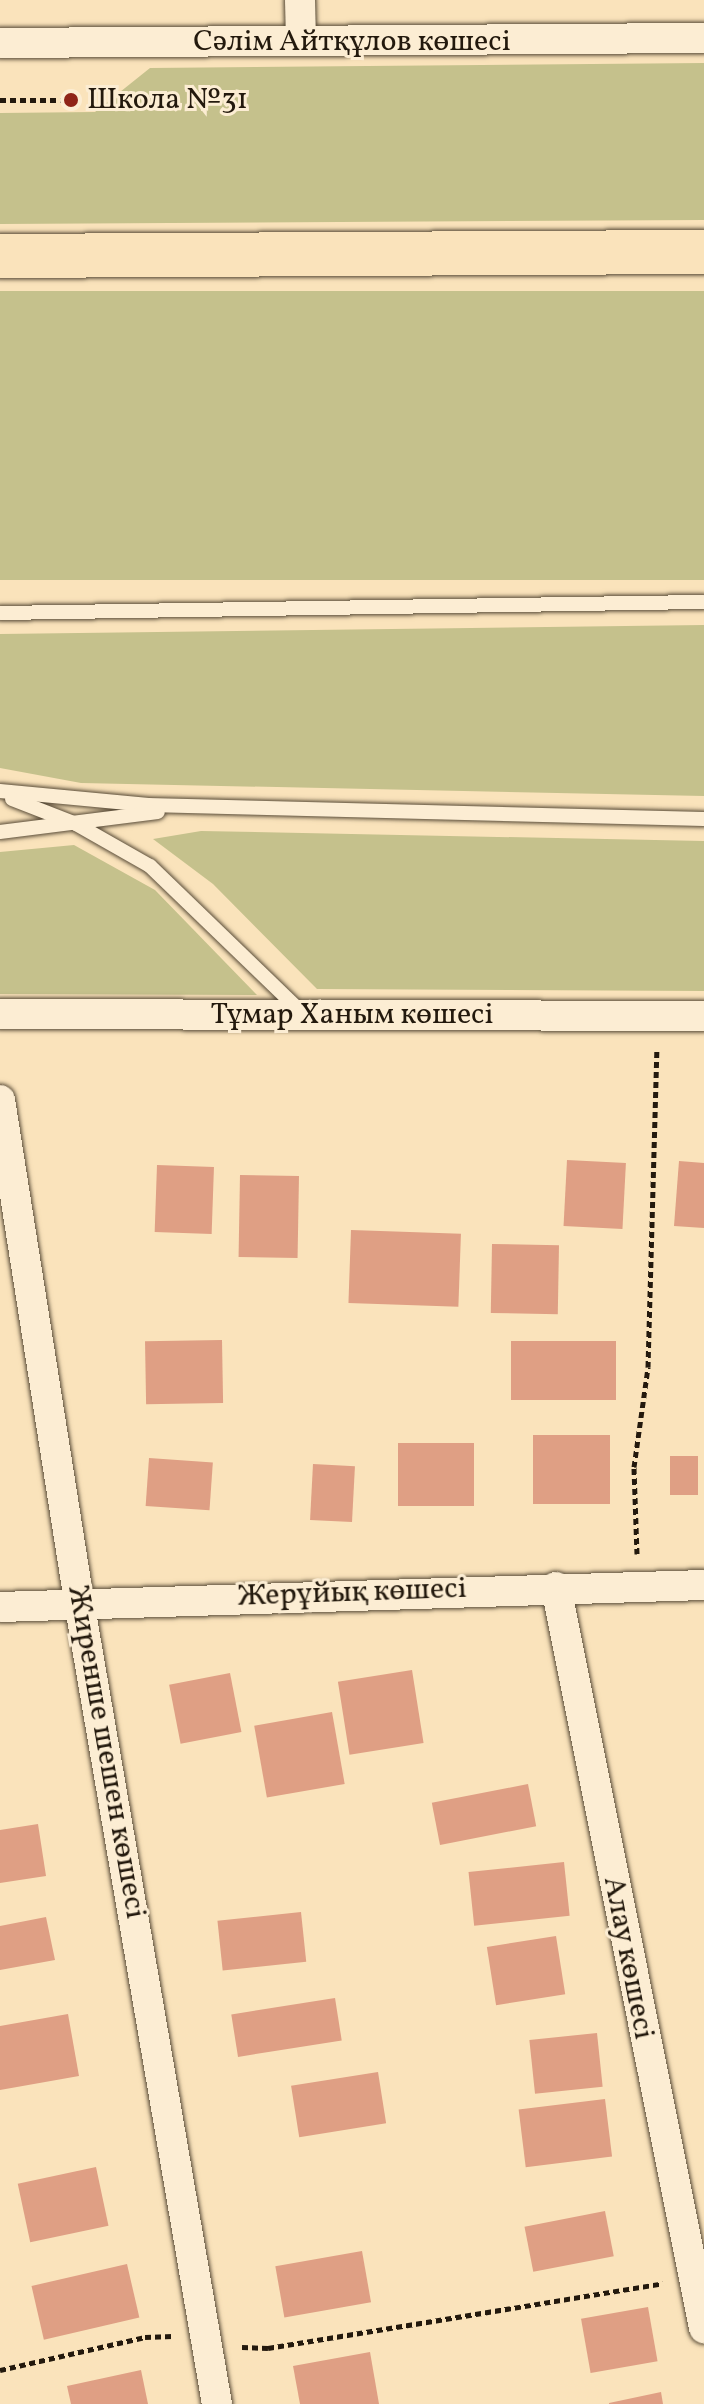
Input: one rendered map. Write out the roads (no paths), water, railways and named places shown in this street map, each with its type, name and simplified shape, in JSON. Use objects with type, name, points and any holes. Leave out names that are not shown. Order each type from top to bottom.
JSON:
[{"type":"highway","points":[[0,256],[704,252]]},
{"type":"street","points":[[300,0],[301,41]]},
{"type":"street","name":"Сәлім Айтқұлов көшесі","points":[[0,43],[704,38]]},
{"type":"street","name":"Тұмар Ханым көшесі","points":[[0,1014],[704,1016]]},
{"type":"street","name":"Жиренше шешен көшесі","points":[[0,1100],[79,1601],[217,2404]]},
{"type":"street","name":"Жерұйық көшесі","points":[[0,1607],[79,1601],[704,1585]]},
{"type":"street","name":"Алау көшесі","points":[[556,1587],[691,2278],[704,2328]]},
{"type":"lane","points":[[0,613],[704,602]]},
{"type":"lane","points":[[0,793],[55,800],[195,806],[704,819]]},
{"type":"lane","points":[[0,793],[76,824],[150,866],[304,1015]]},
{"type":"lane","points":[[0,832],[195,806]]},
{"type":"place","name":"Школа №31","points":[[71,100]]}]
